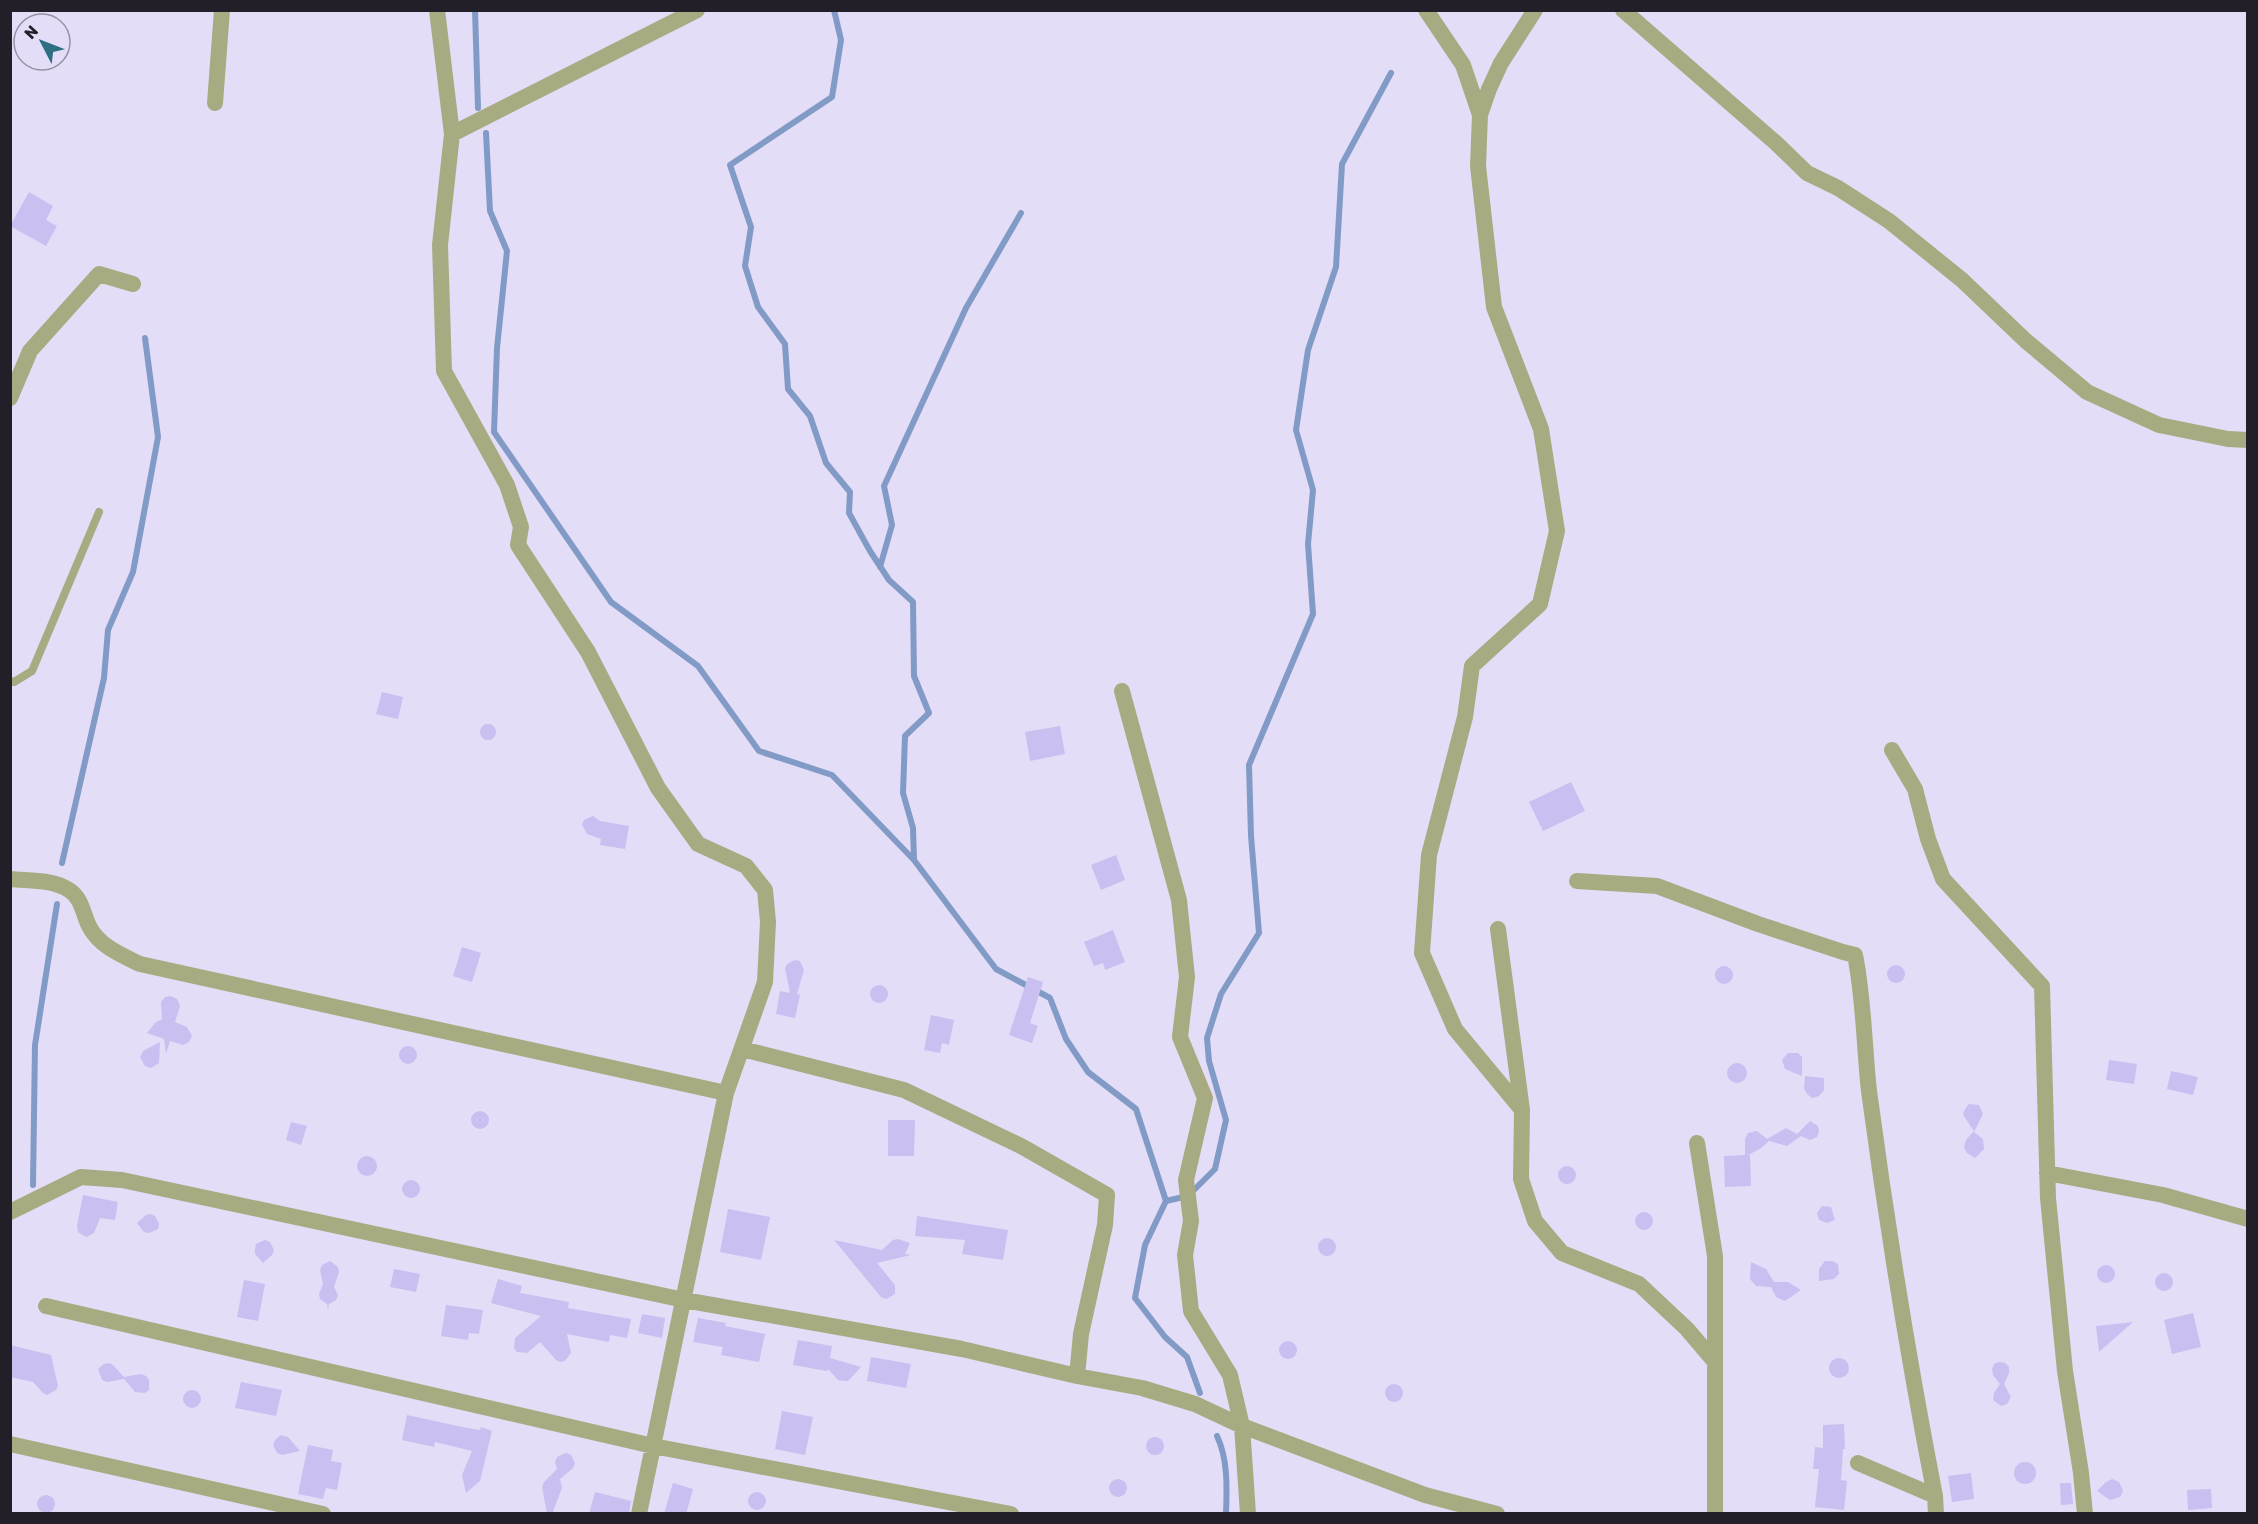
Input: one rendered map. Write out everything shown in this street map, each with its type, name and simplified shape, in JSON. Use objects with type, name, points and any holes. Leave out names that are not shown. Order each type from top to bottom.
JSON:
[{"type":"street","points":[[215,103],[222,10]]},
{"type":"street","points":[[437,10],[452,134],[440,245],[444,371],[507,485],[520,527],[518,545],[588,652],[658,788],[698,844],[746,866],[765,890],[768,922],[765,982],[726,1093],[639,1514]]},
{"type":"street","points":[[452,134],[697,10]]},
{"type":"street","points":[[1426,10],[1463,65],[1480,115]]},
{"type":"street","points":[[1522,1110],[1455,1029],[1422,953],[1429,855],[1465,717],[1472,666],[1540,604],[1557,531],[1541,429],[1494,307],[1478,166],[1480,115],[1489,90],[1501,63],[1535,10]]},
{"type":"street","points":[[1623,10],[1776,142],[1807,173],[1838,188],[1889,221],[1962,280],[2026,341],[2087,393],[2159,425],[2228,440],[2247,440]]},
{"type":"street","points":[[10,398],[30,351],[99,274],[133,284]]},
{"type":"street","points":[[1122,691],[1179,900],[1187,977],[1180,1037],[1205,1098],[1186,1180],[1191,1221],[1185,1254],[1191,1311],[1230,1375],[1242,1426],[1248,1514]]},
{"type":"street","points":[[1892,750],[1915,789],[1928,839],[1942,879],[2042,986],[2047,1173],[2065,1371],[2085,1514]]},
{"type":"street","points":[[10,879],[55,883],[72,891],[83,907],[90,928],[111,951],[140,964],[726,1093]]},
{"type":"street","points":[[1577,881],[1658,886],[1758,924],[1855,955],[1869,1089],[1885,1200],[1911,1372],[1935,1496],[1936,1514]]},
{"type":"street","points":[[1498,929],[1522,1110],[1521,1179],[1535,1221],[1562,1253],[1639,1284],[1687,1329],[1714,1362]]},
{"type":"street","points":[[742,1049],[904,1090],[1021,1146],[1107,1195],[1105,1225],[1081,1334],[1077,1376]]},
{"type":"street","points":[[1697,1143],[1715,1256],[1715,1514]]},
{"type":"street","points":[[2047,1173],[2163,1195],[2247,1219]]},
{"type":"street","points":[[10,1212],[81,1177],[123,1180],[684,1300],[962,1349],[1077,1376],[1142,1388],[1195,1404],[1242,1426],[1425,1495],[1497,1514]]},
{"type":"street","points":[[46,1306],[653,1446],[1011,1514]]},
{"type":"street","points":[[10,1444],[323,1514]]},
{"type":"street","points":[[1858,1463],[1935,1496]]},
{"type":"street","points":[[1425,1495],[1439,1514]]},
{"type":"lane","points":[[10,681],[14,682],[32,671],[99,512]]},
{"type":"building","points":[[29,192],[53,206],[46,220],[57,226],[46,246],[10,226]]},
{"type":"building","points":[[382,692],[403,697],[398,719],[376,714]]},
{"type":"building","points":[[485,724],[491,724],[496,732],[494,738],[485,740],[480,735],[480,729]]},
{"type":"building","points":[[1060,726],[1065,754],[1030,761],[1025,732]]},
{"type":"building","points":[[1571,782],[1585,811],[1543,831],[1529,802]]},
{"type":"building","points":[[593,816],[600,821],[629,826],[625,849],[600,845],[601,839],[587,834],[582,825],[584,820]]},
{"type":"building","points":[[1116,855],[1125,880],[1101,890],[1091,865]]},
{"type":"building","points":[[1113,930],[1125,962],[1105,970],[1103,963],[1094,966],[1084,942]]},
{"type":"building","points":[[462,947],[481,953],[472,982],[453,976]]},
{"type":"building","points":[[795,960],[800,961],[804,970],[797,994],[800,995],[795,1018],[776,1014],[780,991],[790,993],[785,968],[787,964]]},
{"type":"building","points":[[1896,965],[1902,968],[1905,974],[1902,980],[1896,983],[1890,980],[1887,974],[1890,968]]},
{"type":"building","points":[[1724,966],[1730,969],[1733,975],[1730,981],[1724,984],[1718,981],[1715,975],[1718,969]]},
{"type":"building","points":[[1028,977],[1043,982],[1030,1023],[1038,1026],[1032,1043],[1009,1035]]},
{"type":"building","points":[[875,985],[883,985],[888,990],[886,1001],[875,1003],[870,998],[870,990]]},
{"type":"building","points":[[171,996],[177,999],[180,1006],[175,1022],[187,1027],[192,1036],[189,1042],[183,1045],[170,1041],[166,1054],[164,1039],[147,1033],[155,1023],[162,1019],[161,1002],[165,997]]},
{"type":"building","points":[[931,1015],[954,1020],[949,1045],[942,1043],[940,1053],[924,1050]]},
{"type":"building","points":[[160,1042],[159,1063],[151,1068],[145,1066],[140,1057],[143,1051]]},
{"type":"building","points":[[404,1046],[412,1046],[417,1051],[415,1062],[404,1064],[399,1059],[399,1051]]},
{"type":"building","points":[[1788,1053],[1798,1053],[1802,1057],[1802,1076],[1785,1069],[1782,1060]]},
{"type":"building","points":[[2109,1060],[2137,1064],[2134,1084],[2106,1080]]},
{"type":"building","points":[[1737,1063],[1744,1066],[1747,1073],[1744,1080],[1737,1083],[1730,1080],[1727,1073],[1730,1066]]},
{"type":"building","points":[[2171,1071],[2198,1077],[2193,1095],[2167,1089]]},
{"type":"building","points":[[1805,1076],[1824,1078],[1824,1090],[1819,1096],[1812,1098],[1807,1094],[1804,1088]]},
{"type":"building","points":[[1969,1104],[1979,1105],[1983,1114],[1974,1132],[1983,1139],[1984,1149],[1975,1158],[1967,1153],[1964,1147],[1966,1140],[1974,1131],[1963,1115]]},
{"type":"building","points":[[476,1111],[484,1111],[489,1116],[487,1127],[476,1129],[471,1124],[471,1116]]},
{"type":"building","points":[[888,1120],[915,1120],[914,1156],[888,1156]]},
{"type":"building","points":[[1810,1121],[1818,1126],[1817,1137],[1810,1140],[1801,1136],[1787,1146],[1769,1141],[1748,1155],[1750,1155],[1751,1186],[1725,1187],[1724,1156],[1745,1155],[1745,1139],[1748,1133],[1757,1131],[1767,1139],[1786,1128],[1797,1134]]},
{"type":"building","points":[[291,1122],[307,1126],[301,1145],[286,1140]]},
{"type":"building","points":[[367,1156],[374,1159],[377,1166],[374,1173],[367,1176],[360,1173],[357,1166],[360,1159]]},
{"type":"building","points":[[1567,1166],[1573,1169],[1576,1175],[1573,1181],[1567,1184],[1561,1181],[1558,1175],[1561,1169]]},
{"type":"building","points":[[407,1180],[415,1180],[420,1185],[418,1196],[407,1198],[402,1193],[402,1185]]},
{"type":"building","points":[[83,1195],[118,1202],[115,1220],[100,1218],[94,1233],[86,1237],[78,1232],[77,1226]]},
{"type":"building","points":[[1822,1206],[1831,1207],[1835,1220],[1827,1223],[1819,1220],[1817,1213]]},
{"type":"building","points":[[728,1209],[770,1217],[761,1260],[720,1252]]},
{"type":"building","points":[[1644,1212],[1650,1215],[1653,1221],[1650,1227],[1644,1230],[1638,1227],[1635,1221],[1638,1215]]},
{"type":"building","points":[[146,1215],[155,1216],[159,1224],[158,1229],[149,1233],[144,1232],[137,1223]]},
{"type":"building","points":[[917,1216],[1008,1230],[1003,1260],[962,1254],[965,1240],[915,1236]]},
{"type":"building","points":[[1323,1238],[1331,1238],[1336,1243],[1334,1254],[1323,1256],[1318,1251],[1318,1243]]},
{"type":"building","points":[[898,1239],[910,1243],[905,1254],[911,1255],[877,1263],[895,1285],[895,1294],[886,1299],[881,1297],[834,1240],[882,1250],[893,1240]]},
{"type":"building","points":[[265,1240],[270,1242],[274,1250],[263,1263],[255,1254],[255,1249],[256,1244]]},
{"type":"building","points":[[330,1261],[338,1267],[339,1272],[334,1287],[338,1295],[336,1300],[329,1304],[328,1309],[327,1304],[320,1299],[319,1294],[323,1284],[320,1270],[322,1265]]},
{"type":"building","points":[[1825,1261],[1838,1264],[1839,1274],[1834,1279],[1819,1281],[1819,1269]]},
{"type":"building","points":[[1751,1262],[1766,1269],[1774,1282],[1788,1282],[1801,1290],[1785,1301],[1776,1297],[1771,1287],[1756,1286],[1750,1279]]},
{"type":"building","points":[[2106,1265],[2112,1268],[2115,1274],[2112,1280],[2106,1283],[2100,1280],[2097,1274],[2100,1268]]},
{"type":"building","points":[[394,1269],[420,1274],[416,1292],[390,1287]]},
{"type":"building","points":[[2164,1273],[2170,1276],[2173,1282],[2170,1288],[2164,1291],[2158,1288],[2155,1282],[2158,1276]]},
{"type":"building","points":[[498,1279],[522,1286],[520,1293],[569,1302],[568,1308],[631,1319],[627,1338],[610,1335],[609,1342],[567,1334],[571,1353],[565,1361],[560,1362],[540,1342],[527,1353],[517,1352],[514,1348],[515,1338],[541,1316],[491,1303]]},
{"type":"building","points":[[244,1280],[265,1284],[258,1321],[237,1317]]},
{"type":"building","points":[[446,1305],[483,1310],[479,1334],[469,1333],[468,1340],[441,1336]]},
{"type":"building","points":[[2193,1313],[2201,1347],[2172,1354],[2164,1320]]},
{"type":"building","points":[[642,1314],[665,1318],[662,1338],[638,1333]]},
{"type":"building","points":[[698,1318],[765,1334],[759,1362],[721,1355],[723,1347],[693,1342]]},
{"type":"building","points":[[2133,1322],[2099,1352],[2096,1326]]},
{"type":"building","points":[[798,1340],[832,1346],[830,1358],[861,1367],[848,1381],[843,1381],[838,1380],[828,1369],[827,1371],[793,1365]]},
{"type":"building","points":[[1284,1341],[1292,1341],[1297,1346],[1295,1357],[1284,1359],[1279,1354],[1279,1346]]},
{"type":"building","points":[[10,1345],[51,1355],[58,1386],[56,1390],[47,1395],[33,1382],[10,1377]]},
{"type":"building","points":[[871,1357],[911,1364],[906,1388],[867,1381]]},
{"type":"building","points":[[1839,1358],[1846,1361],[1849,1368],[1846,1375],[1839,1378],[1832,1375],[1829,1368],[1832,1361]]},
{"type":"building","points":[[1999,1362],[2009,1367],[2004,1384],[2011,1397],[2007,1404],[2001,1406],[1993,1400],[1994,1393],[2000,1384],[1993,1375],[1992,1369],[1994,1364]]},
{"type":"building","points":[[109,1363],[124,1377],[141,1374],[146,1376],[149,1380],[149,1390],[145,1393],[135,1392],[124,1379],[107,1382],[102,1380],[98,1369]]},
{"type":"building","points":[[241,1382],[282,1390],[276,1416],[235,1408]]},
{"type":"building","points":[[1390,1384],[1398,1384],[1403,1389],[1401,1400],[1390,1402],[1385,1397],[1385,1389]]},
{"type":"building","points":[[188,1390],[196,1390],[201,1395],[199,1406],[188,1408],[183,1403],[183,1395]]},
{"type":"building","points":[[782,1411],[813,1417],[805,1455],[775,1449]]},
{"type":"building","points":[[407,1415],[467,1428],[480,1430],[481,1427],[492,1431],[480,1481],[466,1493],[462,1475],[472,1451],[435,1442],[434,1447],[402,1440]]},
{"type":"building","points":[[1844,1424],[1845,1449],[1843,1449],[1841,1480],[1847,1481],[1844,1510],[1815,1507],[1819,1469],[1813,1469],[1815,1447],[1823,1448],[1823,1425]]},
{"type":"building","points":[[281,1435],[288,1437],[300,1451],[282,1455],[277,1453],[273,1445]]},
{"type":"building","points":[[1151,1437],[1159,1437],[1164,1442],[1162,1453],[1151,1455],[1146,1450],[1146,1442]]},
{"type":"building","points":[[308,1445],[333,1450],[331,1461],[342,1463],[337,1490],[326,1488],[323,1499],[298,1494]]},
{"type":"building","points":[[566,1453],[571,1455],[575,1463],[573,1468],[560,1479],[562,1488],[552,1514],[547,1514],[542,1487],[557,1469],[555,1462],[557,1457]]},
{"type":"building","points":[[2025,1462],[2035,1469],[2036,1473],[2029,1483],[2025,1484],[2015,1477],[2014,1473],[2021,1463]]},
{"type":"building","points":[[1971,1473],[1974,1499],[1952,1502],[1948,1476]]},
{"type":"building","points":[[1114,1479],[1122,1479],[1127,1484],[1125,1495],[1114,1497],[1109,1492],[1109,1484]]},
{"type":"building","points":[[2112,1479],[2119,1482],[2123,1491],[2120,1497],[2110,1500],[2097,1491]]},
{"type":"building","points":[[673,1483],[693,1489],[686,1514],[664,1514]]},
{"type":"building","points":[[2060,1483],[2071,1483],[2073,1504],[2061,1505]]},
{"type":"building","points":[[2211,1489],[2212,1508],[2188,1510],[2187,1490]]},
{"type":"building","points":[[595,1492],[631,1501],[629,1514],[589,1514]]},
{"type":"building","points":[[753,1492],[761,1492],[766,1497],[764,1508],[753,1510],[748,1505],[748,1497]]},
{"type":"building","points":[[46,1495],[52,1498],[55,1504],[52,1510],[46,1513],[40,1510],[37,1504],[40,1498]]},
{"type":"waterway","points":[[475,10],[478,108]]},
{"type":"waterway","points":[[834,10],[841,40],[832,97],[730,165],[751,227],[745,266],[758,307],[785,344],[788,389],[810,416],[826,463],[850,492],[849,513],[889,580],[913,602],[914,676],[929,713],[905,736],[903,793],[913,828],[914,860],[996,969],[1050,998],[1066,1039],[1088,1072],[1136,1109],[1166,1201]]},
{"type":"waterway","points":[[1200,1393],[1187,1357],[1165,1337],[1135,1298],[1145,1245],[1166,1201],[1188,1196],[1215,1169],[1226,1120],[1209,1061],[1207,1038],[1221,994],[1259,933],[1251,836],[1249,765],[1313,614],[1308,544],[1313,490],[1296,430],[1308,350],[1336,267],[1342,164],[1391,73]]},
{"type":"waterway","points":[[486,133],[490,211],[507,251],[497,348],[494,432],[611,602],[698,666],[759,751],[832,775],[914,860]]},
{"type":"waterway","points":[[880,567],[892,525],[884,486],[966,308],[1021,213]]},
{"type":"waterway","points":[[62,863],[104,678],[108,630],[133,572],[158,437],[145,338]]},
{"type":"waterway","points":[[33,1185],[35,1045],[57,904]]},
{"type":"waterway","points":[[1217,1436],[1225,1464],[1226,1514]]}]
